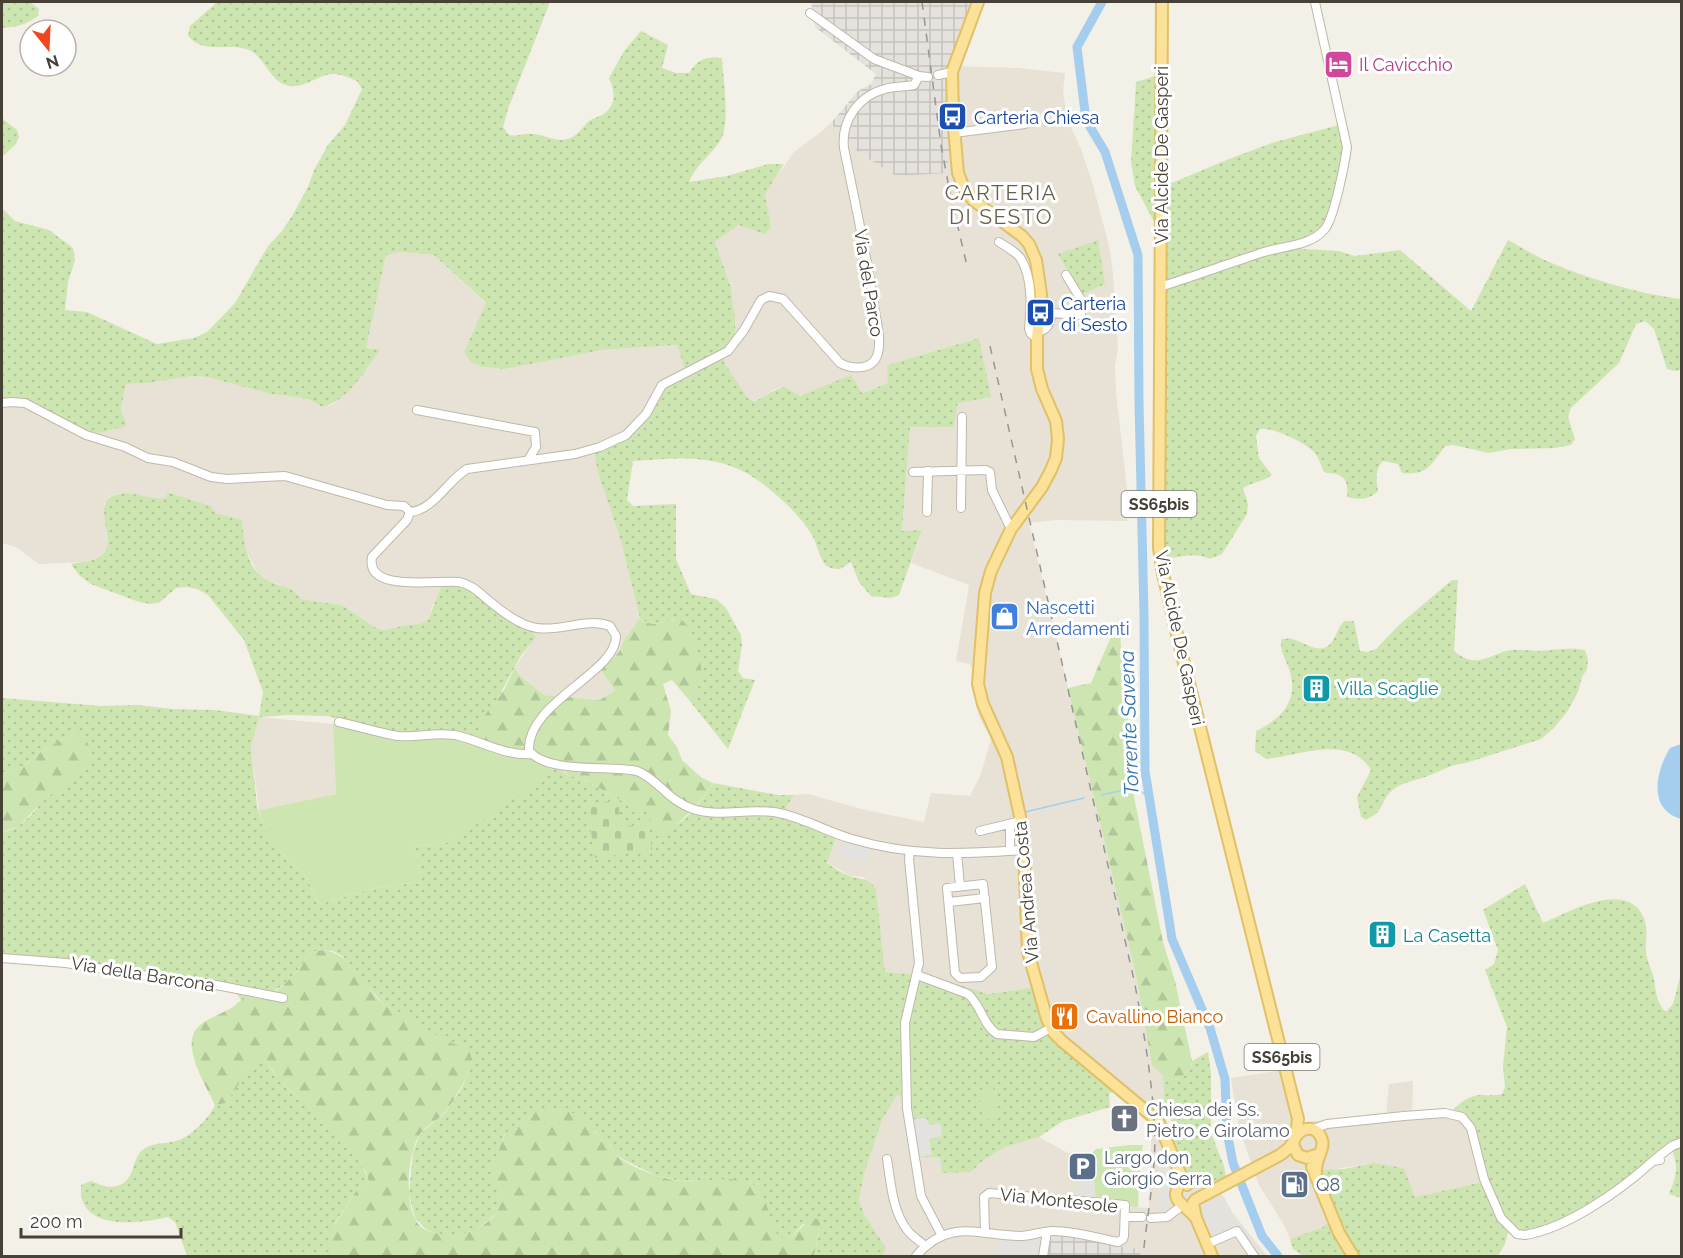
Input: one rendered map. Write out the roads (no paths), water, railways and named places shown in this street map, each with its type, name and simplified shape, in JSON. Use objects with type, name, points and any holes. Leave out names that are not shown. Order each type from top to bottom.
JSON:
[{"type":"main road","points":[[952,72],[978,2]]},
{"type":"main road","name":"Via Alcide De Gasperi","points":[[1162,2],[1159,513],[1163,574],[1298,1119],[1295,1138]]},
{"type":"main road","name":"Via Andrea Costa","points":[[952,72],[958,173],[968,195],[978,205],[1022,236],[1034,252],[1041,286],[1036,369],[1057,426],[1057,452],[1054,464],[1042,487],[1011,529],[991,571],[985,593],[978,684],[983,704],[1007,757],[1015,822],[1024,850],[1028,951],[1051,1028],[1062,1041],[1158,1121],[1212,1257]]},
{"type":"main road","points":[[1298,1119],[1301,1125],[1314,1132],[1323,1145],[1315,1164],[1316,1173],[1339,1233],[1353,1257]]},
{"type":"main road","points":[[1188,1196],[1211,1193],[1280,1155],[1289,1148],[1301,1131],[1314,1132]]},
{"type":"main road","name":"SS65bis","points":[[1295,1138],[1294,1149],[1301,1156]]},
{"type":"main road","points":[[1280,1155],[1289,1153],[1311,1158],[1319,1154]]},
{"type":"main road","points":[[1301,1156],[1316,1173]]},
{"type":"street","points":[[1160,287],[1267,251],[1304,242],[1325,230],[1335,201],[1347,147],[1316,2]]},
{"type":"street","name":"Via del Parco","points":[[410,512],[422,509],[431,503],[467,469],[575,453],[600,447],[626,435],[646,414],[662,386],[728,351],[744,330],[761,300],[769,296],[783,299],[840,363],[849,368],[860,368],[873,362],[878,349],[876,323],[866,253],[844,148],[844,132],[852,113],[863,101],[885,88],[914,86],[923,76],[883,63],[865,54],[810,13]]},
{"type":"street","points":[[938,75],[952,72]]},
{"type":"street","points":[[954,133],[1024,124]]},
{"type":"street","points":[[999,242],[1017,255],[1024,265],[1030,290],[1029,329],[1031,334],[1037,334],[1048,327],[1052,313],[1081,315],[1080,298],[1066,275]]},
{"type":"street","points":[[2,403],[25,404],[86,435],[126,447],[148,458],[173,462],[211,477],[227,479],[292,477],[387,505],[404,506],[410,512],[407,520],[372,557],[372,566],[381,576],[408,583],[464,584],[474,588],[493,605],[524,624],[537,628],[591,622],[605,624],[614,629],[616,642],[608,655],[550,708],[538,723],[529,747],[532,754],[542,760],[560,764],[637,771],[645,774],[674,800],[693,809],[711,812],[776,812],[852,839],[910,851],[957,854],[1024,850]]},
{"type":"street","points":[[417,410],[535,432],[536,447],[528,460]]},
{"type":"street","points":[[961,508],[962,417]]},
{"type":"street","points":[[913,472],[986,470],[990,472],[992,490],[1011,529]]},
{"type":"street","points":[[927,512],[928,471]]},
{"type":"street","points":[[339,722],[399,736],[457,736],[522,755],[532,754]]},
{"type":"street","points":[[980,831],[1015,822],[1010,851]]},
{"type":"street","points":[[910,851],[919,963],[905,1023],[907,1108],[921,1196],[942,1236]]},
{"type":"street","points":[[957,854],[960,886]]},
{"type":"street","points":[[983,884],[985,898],[992,967],[981,977],[960,978],[955,973],[947,888],[983,884]]},
{"type":"street","points":[[949,902],[985,898]]},
{"type":"street","name":"Via della Barcona","points":[[2,958],[66,963],[211,984],[283,998]]},
{"type":"street","points":[[917,975],[968,994],[975,1000],[992,1031],[997,1035],[1034,1037],[1051,1028]]},
{"type":"street","points":[[1314,1132],[1332,1123],[1445,1113],[1462,1117],[1470,1128],[1484,1179],[1502,1218],[1514,1232],[1525,1235],[1572,1217],[1614,1194],[1657,1160],[1664,1151],[1682,1142]]},
{"type":"street","points":[[887,1159],[900,1219],[910,1233],[925,1246]]},
{"type":"street","name":"Via Montesole","points":[[985,1232],[983,1202],[984,1197],[989,1193],[1125,1205],[1125,1217]]},
{"type":"street","points":[[1152,1218],[1167,1217],[1188,1196]]},
{"type":"street","points":[[916,1257],[925,1246],[942,1236],[962,1230],[1023,1236],[1052,1231],[1118,1242],[1124,1236],[1125,1217],[1142,1217]]},
{"type":"street","points":[[1207,1244],[1237,1231],[1254,1257]]},
{"type":"street","points":[[1043,1257],[1047,1232]]},
{"type":"water","points":[[1682,744],[1681,819],[1670,814],[1663,807],[1659,798],[1658,778],[1670,748]]},
{"type":"waterway","name":"Torrente Savena","points":[[1102,2],[1077,47],[1086,120],[1105,152],[1138,255],[1145,771],[1172,939],[1210,1028],[1225,1079],[1227,1132],[1233,1163],[1262,1236],[1278,1256]]},
{"type":"waterway","points":[[1102,795],[1136,787],[1150,799]]},
{"type":"waterway","points":[[1025,812],[1084,798]]},
{"type":"railway","points":[[922,2],[941,145],[967,266]]},
{"type":"railway","points":[[990,346],[1134,980],[1145,1038],[1155,1151],[1143,1256]]},
{"type":"place","name":"Il Cavicchio","points":[[1338,64]]},
{"type":"place","name":"Carteria Chiesa","points":[[953,117]]},
{"type":"place","name":"Carteria di Sesto","points":[[1040,313]]},
{"type":"place","name":"Nascetti Arredamenti","points":[[1005,617]]},
{"type":"place","name":"Villa Scaglie","points":[[1316,688]]},
{"type":"place","name":"La Casetta","points":[[1382,935]]},
{"type":"place","name":"Cavallino Bianco","points":[[1065,1016]]},
{"type":"place","name":"Chiesa dei Ss. Pietro e Girolamo","points":[[1125,1119]]},
{"type":"place","name":"Largo don Giorgio Serra","points":[[1083,1167]]},
{"type":"place","name":"Q8","points":[[1295,1184]]},
{"type":"district","name":"CARTERIA DI SESTO","points":[[1001,204]]}]
